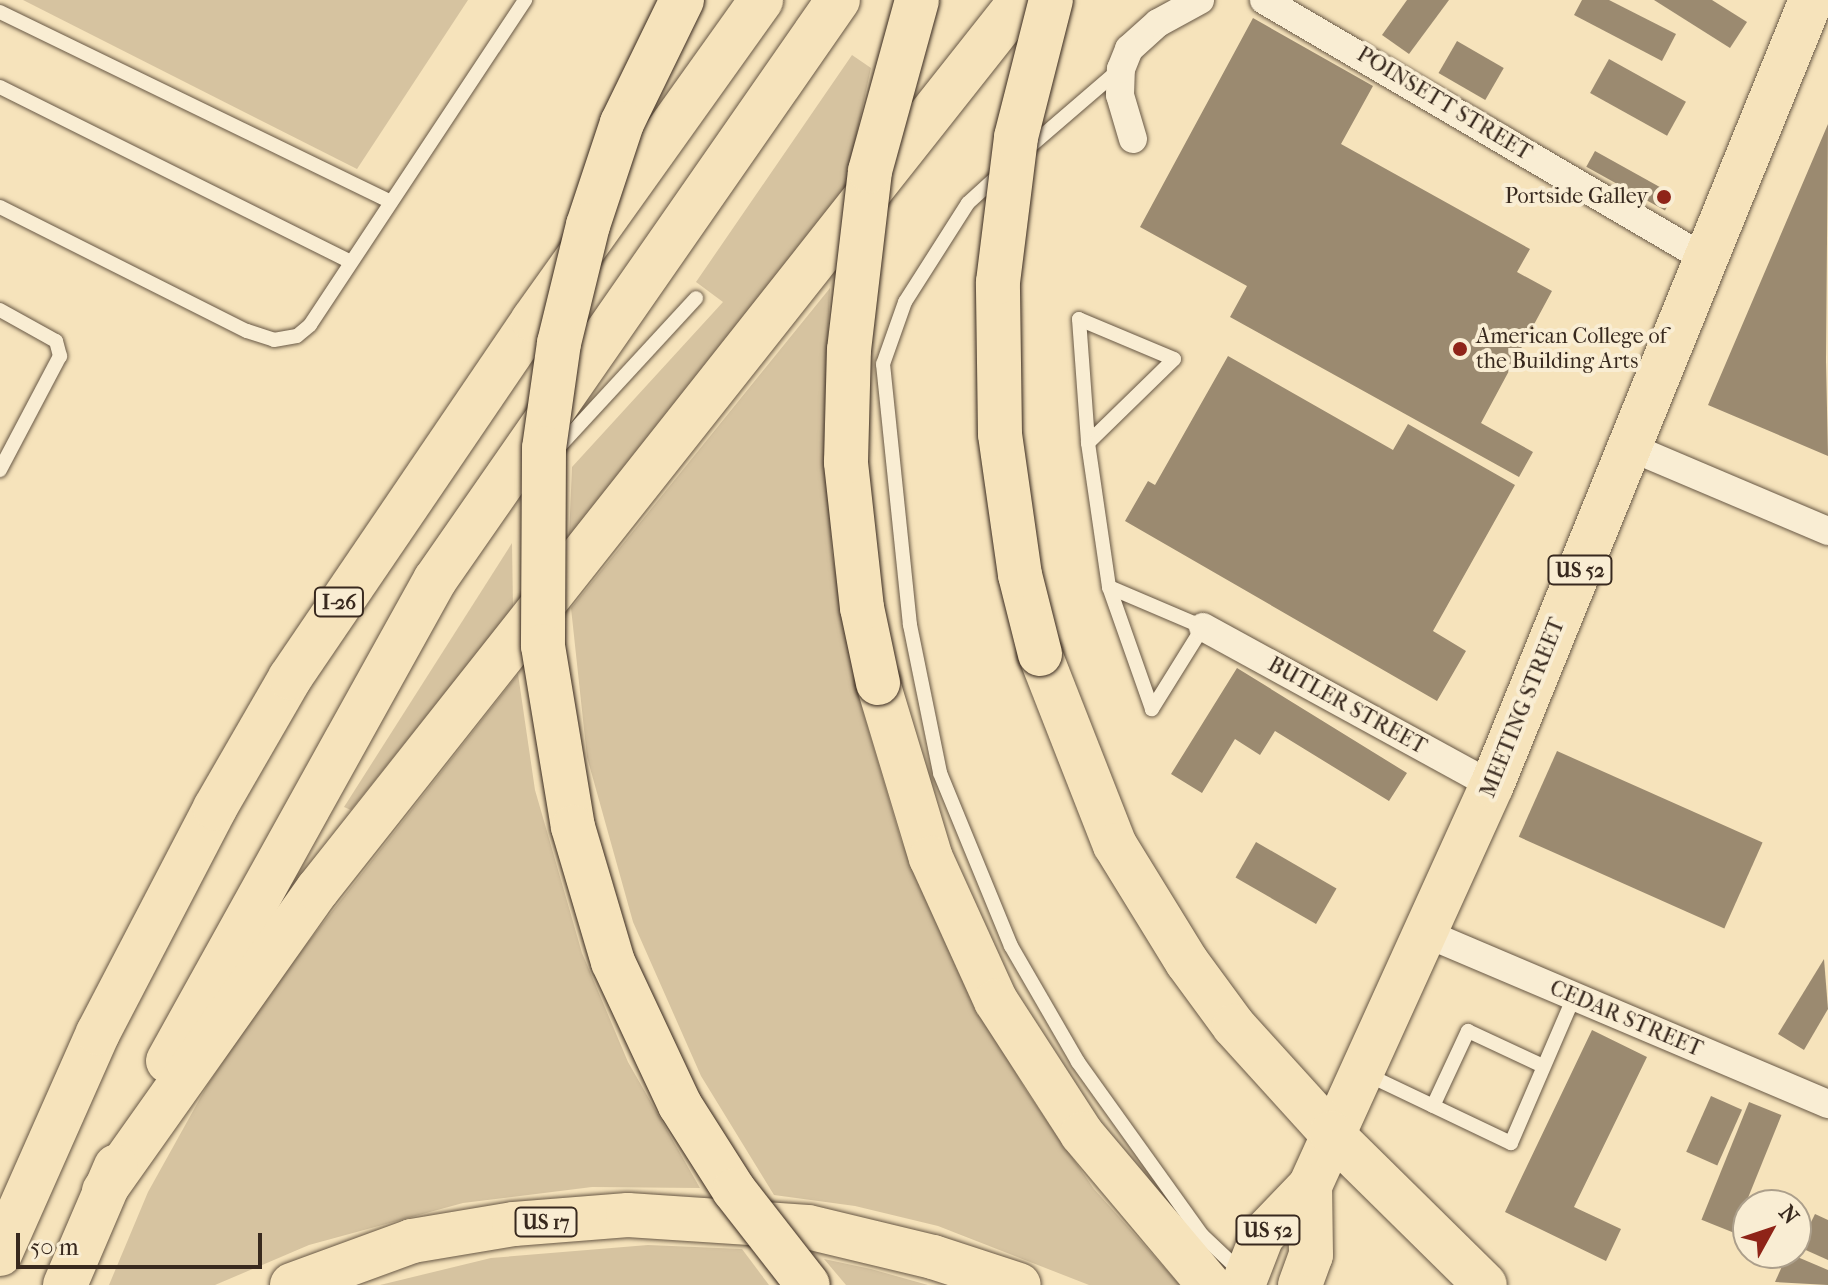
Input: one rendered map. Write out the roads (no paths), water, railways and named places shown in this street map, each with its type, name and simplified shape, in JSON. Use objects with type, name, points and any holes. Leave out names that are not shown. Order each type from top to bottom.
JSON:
[{"type":"main road","points":[[682,0],[622,123],[588,225],[559,343],[544,448],[543,646],[573,827],[613,962],[680,1105],[734,1190],[808,1285]]},
{"type":"main road","name":"I-26","points":[[0,1254],[98,1033],[215,808],[290,678],[524,333],[761,0]]},
{"type":"main road","points":[[65,1285],[104,1191],[203,990],[435,580],[838,0]]},
{"type":"main road","points":[[917,0],[870,171],[849,350],[846,462],[862,608],[878,683],[931,858],[996,1001],[1091,1145],[1233,1283]]},
{"type":"main road","points":[[104,1191],[318,889],[818,263],[1021,0]]},
{"type":"main road","points":[[1051,0],[1016,137],[998,282],[1000,434],[1020,575],[1040,654],[1087,782],[1146,902],[1234,1026],[1331,1133],[1485,1285]]},
{"type":"main road","name":"MEETING STREET","points":[[1233,1283],[1262,1236],[1310,1186],[1331,1133],[1492,785],[1811,0]]},
{"type":"main road","name":"MEETING STREET","points":[[1300,1285],[1311,1255],[1310,1186]]},
{"type":"main road","name":"US 17","points":[[292,1285],[412,1241],[514,1224],[628,1215],[808,1227],[933,1257],[1019,1285]]},
{"type":"street","points":[[1133,139],[1120,95],[1121,69],[1129,49],[1158,23],[1200,0]]},
{"type":"street","name":"POINSETT STREET","points":[[1264,0],[1706,259]]},
{"type":"street","points":[[1630,447],[1828,531]]},
{"type":"street","name":"BUTLER STREET","points":[[1203,627],[1492,785]]},
{"type":"street","name":"CEDAR STREET","points":[[1425,933],[1828,1104]]},
{"type":"lane","points":[[0,207],[274,340],[297,336],[310,325],[349,261],[525,0]]},
{"type":"lane","points":[[0,12],[389,201]]},
{"type":"lane","points":[[1121,69],[1069,109],[962,212],[905,302],[883,364],[886,411],[910,625],[940,773],[1011,946],[1078,1062],[1233,1283]]},
{"type":"lane","points":[[0,87],[349,261]]},
{"type":"lane","points":[[435,580],[696,298]]},
{"type":"lane","points":[[0,310],[56,341],[60,356],[0,470]]},
{"type":"lane","points":[[1088,443],[1174,359],[1079,319],[1088,443],[1109,587],[1152,709],[1203,627],[1109,587]]},
{"type":"lane","points":[[1360,1071],[1511,1143],[1574,997]]},
{"type":"lane","points":[[1433,1106],[1468,1031],[1543,1066]]},
{"type":"place","name":"Portside Galley","points":[[1664,197]]},
{"type":"place","name":"American College of the Building Arts","points":[[1460,349]]}]
